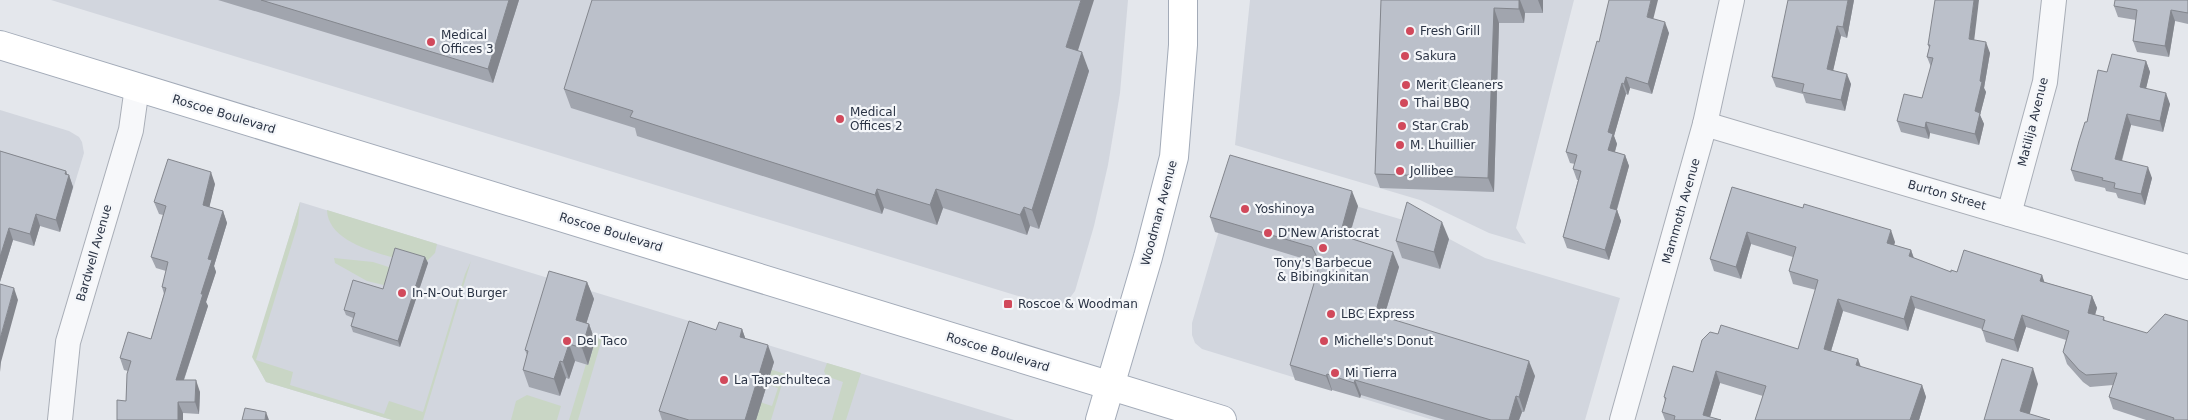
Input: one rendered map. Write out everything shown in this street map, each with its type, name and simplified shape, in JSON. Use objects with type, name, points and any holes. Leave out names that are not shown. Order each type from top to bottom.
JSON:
[{"type":"main road","name":"Woodman Avenue","points":[[1100,420],[1150,252],[1174,157],[1183,44],[1183,0]]},
{"type":"main road","name":"Roscoe Boulevard","points":[[0,45],[1222,420]]},
{"type":"street","name":"Mammoth Avenue","points":[[1622,420],[1705,124],[1732,0]]},
{"type":"street","name":"Matilija Avenue","points":[[2009,214],[2045,82],[2054,0]]},
{"type":"street","name":"Bardwell Avenue","points":[[60,420],[68,342],[129,136],[137,88]]},
{"type":"street","name":"Burton Street","points":[[1705,124],[2188,268]]},
{"type":"shaded area","points":[[51,0],[1128,0],[1120,93],[1108,165],[1094,226],[1075,291],[1066,303],[1051,306]]},
{"type":"shaded area","points":[[1250,0],[1574,0],[1516,228],[1526,244],[1489,233],[1420,200],[1235,145]]},
{"type":"shaded area","points":[[0,110],[69,131],[79,137],[82,142],[84,153],[64,219],[0,200]]},
{"type":"shaded area","points":[[1230,169],[1427,227],[1485,258],[1620,298],[1585,420],[1433,420],[1202,349],[1195,343],[1192,335],[1192,323],[1218,234]]},
{"type":"shaded area","points":[[300,202],[1014,420],[392,420],[266,382],[253,357]]},
{"type":"green space","points":[[300,202],[298,224],[256,360],[293,372],[290,385],[384,414],[389,401],[423,412],[465,274],[471,261],[423,420],[392,420],[266,382],[252,357]]},
{"type":"green space","points":[[327,210],[437,244],[435,253],[425,263],[417,264],[363,248],[349,241],[338,232],[330,222]]},
{"type":"green space","points":[[334,258],[373,262],[398,270],[392,287],[367,281],[335,263]]},
{"type":"green space","points":[[602,339],[578,420],[569,420],[586,364],[588,365],[595,342],[593,340]]},
{"type":"green space","points":[[827,363],[861,373],[846,420],[832,420],[843,382],[826,376],[824,371]]},
{"type":"green space","points":[[764,367],[785,374],[771,420],[748,420],[754,400],[772,406],[778,388],[759,382]]},
{"type":"green space","points":[[527,395],[561,406],[557,420],[511,420],[516,401]]},
{"type":"building","name":"Medical Offices 3","points":[[261,0],[509,0],[488,69]]},
{"type":"building","name":"Medical Offices 2","points":[[592,0],[1081,0],[1066,47],[1082,52],[1032,210],[1024,207],[1020,215],[936,189],[930,205],[877,189],[875,195],[630,117],[633,111],[564,89]]},
{"type":"building","points":[[1381,0],[1519,0],[1519,9],[1494,8],[1488,178],[1375,174]]},
{"type":"building","points":[[1609,0],[1651,0],[1647,17],[1665,22],[1648,84],[1626,77],[1624,84],[1622,83],[1608,132],[1613,134],[1608,150],[1625,155],[1610,208],[1617,210],[1605,250],[1563,237],[1581,171],[1573,169],[1577,155],[1566,152],[1597,41],[1599,42]]},
{"type":"building","points":[[1788,0],[1848,0],[1843,27],[1837,26],[1827,69],[1847,74],[1841,100],[1802,92],[1804,84],[1772,77]]},
{"type":"building","points":[[1935,0],[1974,0],[1969,39],[1986,42],[1980,81],[1982,82],[1975,111],[1980,113],[1975,134],[1926,122],[1925,128],[1897,121],[1904,94],[1922,98],[1933,58],[1927,57]]},
{"type":"building","points":[[2115,0],[2188,0],[2188,13],[2171,10],[2165,46],[2133,41],[2137,10],[2114,6]]},
{"type":"building","points":[[2112,54],[2146,61],[2140,87],[2166,93],[2160,121],[2127,114],[2115,159],[2148,167],[2141,194],[2114,188],[2115,183],[2071,170],[2085,122],[2087,122],[2098,70],[2107,72]]},
{"type":"building","points":[[0,151],[66,171],[65,174],[69,175],[56,220],[36,214],[30,234],[9,228],[0,257]]},
{"type":"building","points":[[1230,155],[1352,191],[1340,235],[1393,252],[1375,314],[1529,361],[1519,397],[1516,396],[1509,420],[1491,420],[1355,380],[1354,383],[1290,365],[1320,263],[1312,247],[1210,217]]},
{"type":"building","points":[[168,159],[211,172],[203,205],[223,211],[208,259],[212,260],[201,294],[203,294],[176,380],[196,380],[195,402],[178,402],[178,420],[117,420],[117,400],[126,401],[127,374],[131,361],[120,358],[128,332],[151,339],[166,288],[162,287],[168,262],[151,257],[166,206],[154,202]]},
{"type":"building","points":[[1732,187],[1803,208],[1804,204],[1891,230],[1887,243],[1911,250],[1909,256],[1951,272],[1951,270],[1957,272],[1964,250],[2042,275],[2040,281],[2092,296],[2088,313],[2104,317],[2103,320],[2147,333],[2165,314],[2188,321],[2188,420],[2173,420],[2174,418],[2109,397],[2117,373],[2086,375],[2079,370],[2063,352],[2069,331],[2022,315],[2014,340],[1982,330],[1985,320],[1911,296],[1904,319],[1838,299],[1824,349],[1858,359],[1856,365],[1922,385],[1910,420],[1755,420],[1766,386],[1716,371],[1703,415],[1721,420],[1674,420],[1675,416],[1662,412],[1666,398],[1664,397],[1673,366],[1693,372],[1702,340],[1710,332],[1718,334],[1721,325],[1798,349],[1818,280],[1789,271],[1796,247],[1747,232],[1736,267],[1710,259]]},
{"type":"building","points":[[1407,202],[1442,222],[1434,252],[1396,241]]},
{"type":"building","name":"In-N-Out Burger","points":[[395,248],[425,257],[398,341],[351,326],[355,313],[344,310],[353,280],[383,289]]},
{"type":"building","name":"Del Taco","points":[[549,271],[587,282],[576,320],[589,324],[582,348],[569,344],[563,362],[560,361],[554,379],[523,370],[528,351],[525,350]]},
{"type":"building","points":[[0,284],[14,288],[0,339]]},
{"type":"building","name":"La Tapachulteca","points":[[689,321],[716,330],[719,322],[742,329],[740,337],[768,345],[745,420],[689,420],[659,411]]},
{"type":"building","points":[[2002,359],[2033,368],[2020,411],[2050,420],[1984,420]]},
{"type":"building","points":[[245,408],[266,412],[265,420],[242,420]]},
{"type":"place","name":"Fresh Grill","points":[[1410,31]]},
{"type":"place","name":"Medical Offices 3","points":[[431,42]]},
{"type":"place","name":"Sakura","points":[[1405,56]]},
{"type":"place","name":"Merit Cleaners","points":[[1406,85]]},
{"type":"place","name":"Thai BBQ","points":[[1404,103]]},
{"type":"place","name":"Medical Offices 2","points":[[840,119]]},
{"type":"place","name":"Star Crab","points":[[1402,126]]},
{"type":"place","name":"M. Lhuillier","points":[[1400,145]]},
{"type":"place","name":"Jollibee","points":[[1400,171]]},
{"type":"place","name":"Yoshinoya","points":[[1245,209]]},
{"type":"place","name":"D'New Aristocrat","points":[[1268,233]]},
{"type":"place","name":"Tony's Barbecue & Bibingkinitan","points":[[1323,248]]},
{"type":"place","name":"In-N-Out Burger","points":[[402,293]]},
{"type":"place","name":"Roscoe & Woodman","points":[[1008,304]]},
{"type":"place","name":"LBC Express","points":[[1331,314]]},
{"type":"place","name":"Del Taco","points":[[567,341]]},
{"type":"place","name":"Michelle's Donut","points":[[1324,341]]},
{"type":"place","name":"Mi Tierra","points":[[1335,373]]},
{"type":"place","name":"La Tapachulteca","points":[[724,380]]}]
